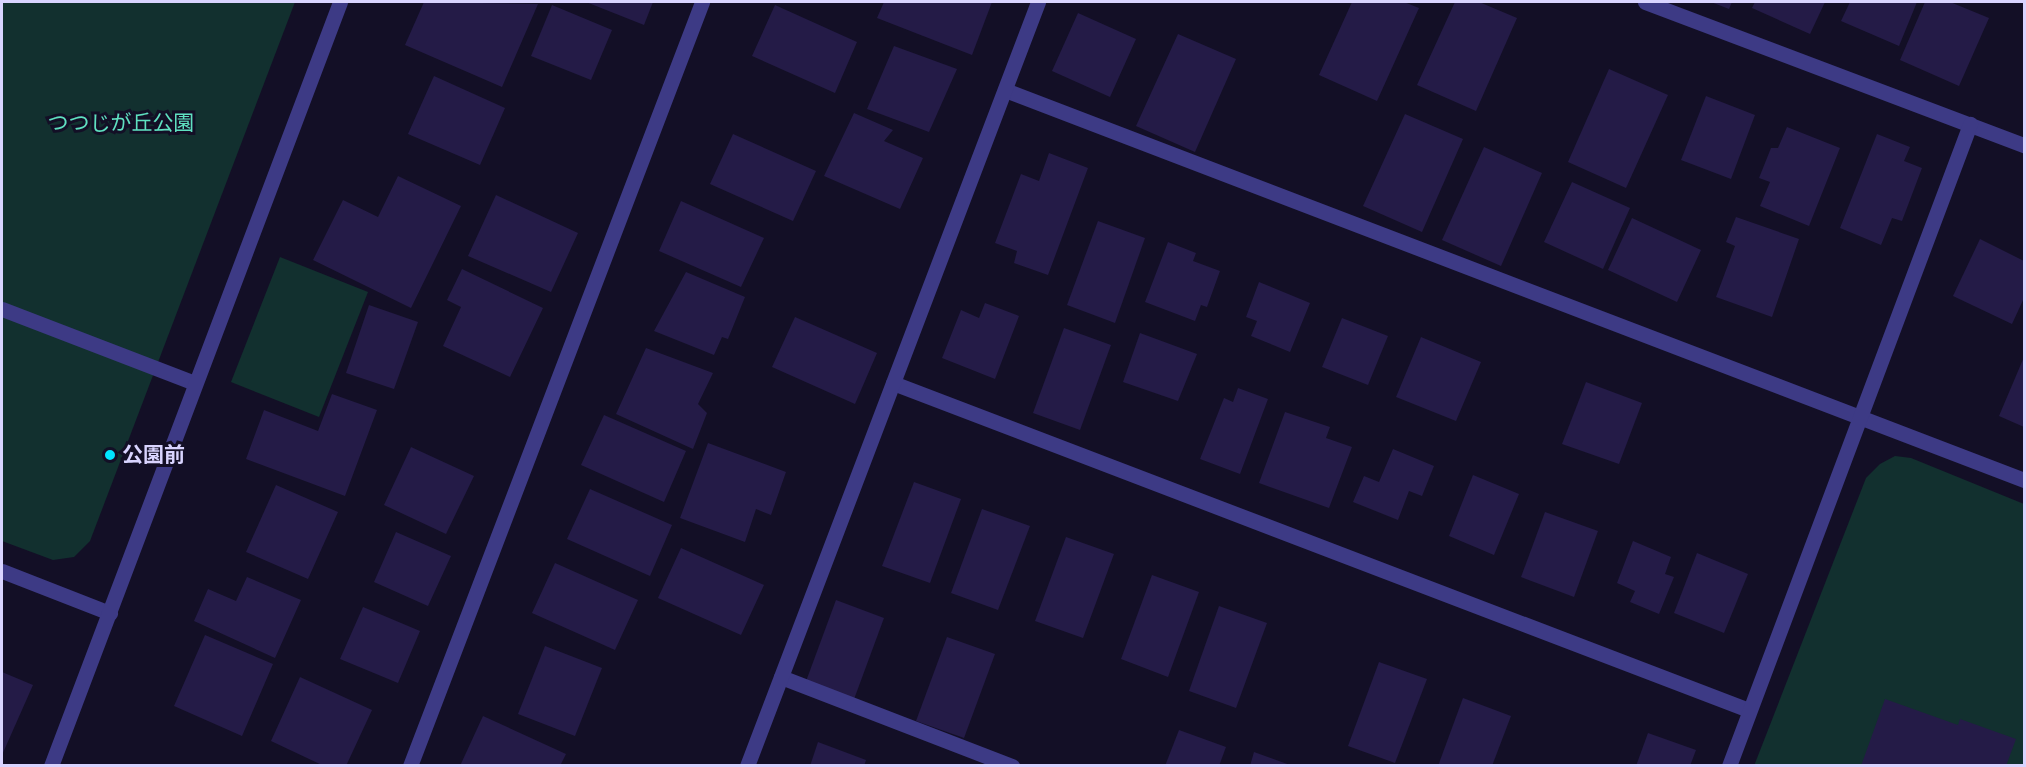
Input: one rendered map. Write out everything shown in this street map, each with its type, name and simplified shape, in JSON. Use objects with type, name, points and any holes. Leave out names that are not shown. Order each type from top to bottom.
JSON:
[{"type":"street","points":[[51,765],[340,2]]},
{"type":"street","points":[[410,765],[702,2]]},
{"type":"street","points":[[747,765],[1038,2]]},
{"type":"street","points":[[1645,2],[2025,145]]},
{"type":"street","points":[[1005,90],[2025,480]]},
{"type":"street","points":[[1728,765],[1970,124]]},
{"type":"street","points":[[2,309],[195,383]]},
{"type":"street","points":[[893,383],[1749,710]]},
{"type":"street","points":[[2,571],[110,613]]},
{"type":"street","points":[[781,676],[1012,765]]},
{"type":"green space","name":"つつじが丘公園","points":[[2,2],[295,2],[90,541],[74,557],[53,560],[2,541]]},
{"type":"green space","points":[[280,257],[368,292],[319,417],[231,382]]},
{"type":"green space","points":[[1895,456],[1911,458],[2024,504],[2024,765],[1754,766],[1866,478],[1880,464]]},
{"type":"building","points":[[424,2],[538,4],[502,87],[405,45]]},
{"type":"building","points":[[586,2],[653,2],[644,25]]},
{"type":"building","points":[[884,2],[992,2],[972,55],[877,18]]},
{"type":"building","points":[[1352,2],[1404,2],[1419,8],[1377,101],[1319,75]]},
{"type":"building","points":[[1455,2],[1479,2],[1517,18],[1476,111],[1417,85]]},
{"type":"building","points":[[1711,2],[1732,2],[1729,9]]},
{"type":"building","points":[[1755,2],[1825,2],[1810,34],[1752,8]]},
{"type":"building","points":[[1850,2],[1917,2],[1899,46],[1841,21]]},
{"type":"building","points":[[1925,2],[1950,2],[1989,18],[1959,86],[1900,60]]},
{"type":"building","points":[[552,5],[612,30],[591,80],[531,56]]},
{"type":"building","points":[[775,5],[857,42],[835,93],[752,56]]},
{"type":"building","points":[[1078,13],[1136,39],[1110,97],[1052,71]]},
{"type":"building","points":[[1178,34],[1236,59],[1195,152],[1136,126]]},
{"type":"building","points":[[894,46],[957,69],[929,132],[867,109]]},
{"type":"building","points":[[1609,69],[1668,95],[1626,188],[1568,162]]},
{"type":"building","points":[[434,76],[505,108],[480,165],[408,134]]},
{"type":"building","points":[[1706,96],[1755,115],[1731,179],[1681,160]]},
{"type":"building","points":[[854,113],[893,130],[884,141],[923,158],[900,209],[824,176]]},
{"type":"building","points":[[1405,114],[1463,139],[1422,232],[1363,206]]},
{"type":"building","points":[[1787,127],[1840,148],[1809,226],[1760,206],[1770,182],[1759,178],[1771,148],[1778,148]]},
{"type":"building","points":[[733,134],[816,171],[793,221],[710,184]]},
{"type":"building","points":[[1877,134],[1910,147],[1904,161],[1922,168],[1902,221],[1892,218],[1881,245],[1840,228]]},
{"type":"building","points":[[1484,147],[1542,173],[1501,266],[1442,240]]},
{"type":"building","points":[[1049,153],[1088,168],[1048,275],[1014,263],[1017,251],[995,243],[1021,174],[1039,181]]},
{"type":"building","points":[[398,176],[461,206],[411,308],[313,260],[343,200],[378,217]]},
{"type":"building","points":[[1572,182],[1630,208],[1603,269],[1544,242]]},
{"type":"building","points":[[496,195],[578,233],[551,292],[468,256]]},
{"type":"building","points":[[681,201],[764,238],[741,287],[659,251]]},
{"type":"building","points":[[1736,217],[1799,239],[1772,317],[1716,297],[1735,246],[1726,242]]},
{"type":"building","points":[[1632,218],[1701,250],[1677,302],[1608,270]]},
{"type":"building","points":[[1098,221],[1145,238],[1115,323],[1067,305]]},
{"type":"building","points":[[1980,239],[2024,261],[2024,298],[2012,324],[1953,296]]},
{"type":"building","points":[[1168,242],[1196,253],[1193,261],[1220,271],[1207,307],[1201,305],[1195,321],[1145,302]]},
{"type":"building","points":[[462,269],[543,308],[510,377],[443,346],[461,307],[447,300]]},
{"type":"building","points":[[686,272],[745,297],[728,339],[722,337],[714,355],[654,331]]},
{"type":"building","points":[[1259,282],[1310,303],[1290,352],[1251,336],[1257,321],[1246,317]]},
{"type":"building","points":[[985,303],[1019,316],[995,379],[942,358],[961,310],[979,318]]},
{"type":"building","points":[[369,305],[418,322],[394,389],[346,373]]},
{"type":"building","points":[[795,317],[877,353],[855,404],[772,367]]},
{"type":"building","points":[[1342,318],[1388,336],[1368,385],[1322,367]]},
{"type":"building","points":[[1064,328],[1111,345],[1080,430],[1033,413]]},
{"type":"building","points":[[1140,333],[1197,354],[1178,401],[1123,382]]},
{"type":"building","points":[[1421,337],[1481,362],[1456,421],[1396,397]]},
{"type":"building","points":[[646,348],[713,373],[698,404],[707,413],[693,449],[616,414]]},
{"type":"building","points":[[2024,357],[2024,427],[1999,416]]},
{"type":"building","points":[[1586,382],[1642,403],[1619,464],[1562,444]]},
{"type":"building","points":[[1238,388],[1268,399],[1240,474],[1200,459],[1224,398],[1233,402]]},
{"type":"building","points":[[332,394],[377,410],[345,496],[246,459],[264,410],[318,431]]},
{"type":"building","points":[[1285,412],[1330,427],[1326,438],[1352,447],[1329,508],[1259,483]]},
{"type":"building","points":[[604,415],[686,451],[664,502],[581,465]]},
{"type":"building","points":[[708,443],[786,472],[771,515],[756,509],[745,542],[680,518]]},
{"type":"building","points":[[411,447],[474,476],[446,534],[384,505]]},
{"type":"building","points":[[1393,449],[1434,466],[1422,496],[1409,491],[1398,520],[1353,502],[1364,476],[1379,482]]},
{"type":"building","points":[[1473,475],[1519,494],[1494,555],[1449,536]]},
{"type":"building","points":[[914,482],[961,499],[930,583],[882,566]]},
{"type":"building","points":[[276,485],[338,512],[308,579],[246,552]]},
{"type":"building","points":[[590,489],[672,525],[650,576],[567,539]]},
{"type":"building","points":[[982,509],[1030,526],[998,610],[951,593]]},
{"type":"building","points":[[1545,512],[1598,531],[1574,597],[1521,577]]},
{"type":"building","points":[[396,532],[451,556],[428,606],[374,582]]},
{"type":"building","points":[[1066,537],[1114,554],[1083,638],[1035,621]]},
{"type":"building","points":[[1633,541],[1671,557],[1665,574],[1674,577],[1659,614],[1630,602],[1635,591],[1617,583]]},
{"type":"building","points":[[681,548],[764,585],[741,635],[658,598]]},
{"type":"building","points":[[1697,553],[1748,574],[1724,633],[1674,613]]},
{"type":"building","points":[[555,563],[638,600],[615,650],[532,613]]},
{"type":"building","points":[[1152,575],[1199,592],[1168,677],[1121,659]]},
{"type":"building","points":[[247,577],[301,600],[275,658],[194,621],[208,589],[236,601]]},
{"type":"building","points":[[836,600],[884,618],[853,702],[805,684]]},
{"type":"building","points":[[1219,606],[1267,623],[1236,708],[1189,691]]},
{"type":"building","points":[[363,607],[420,631],[398,683],[340,659]]},
{"type":"building","points":[[205,635],[273,664],[242,736],[174,706]]},
{"type":"building","points":[[947,637],[995,654],[964,738],[916,721]]},
{"type":"building","points":[[545,646],[602,668],[575,736],[518,714]]},
{"type":"building","points":[[1379,662],[1427,679],[1395,763],[1348,746]]},
{"type":"building","points":[[2,672],[33,685],[2,755]]},
{"type":"building","points":[[300,677],[372,710],[346,766],[324,766],[271,741]]},
{"type":"building","points":[[1463,698],[1511,716],[1492,766],[1438,766]]},
{"type":"building","points":[[1885,699],[1958,725],[1960,719],[2016,739],[2006,766],[1861,766]]},
{"type":"building","points":[[483,716],[566,754],[560,766],[460,766]]},
{"type":"building","points":[[1179,730],[1226,747],[1219,766],[1165,766]]},
{"type":"building","points":[[1648,733],[1696,750],[1690,766],[1636,766]]},
{"type":"building","points":[[818,742],[866,760],[864,766],[810,766]]},
{"type":"building","points":[[1254,752],[1290,765],[1290,766],[1250,766]]},
{"type":"place","name":"公園前","points":[[110,455]]}]
